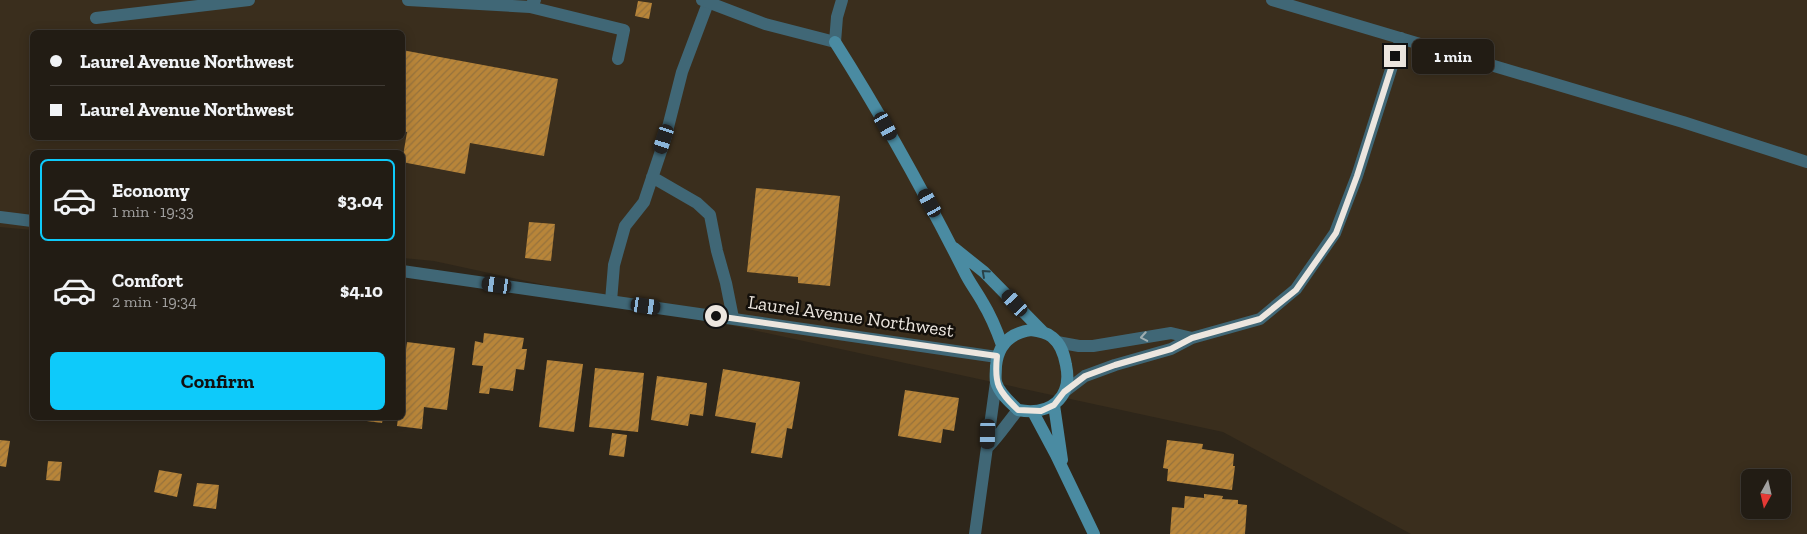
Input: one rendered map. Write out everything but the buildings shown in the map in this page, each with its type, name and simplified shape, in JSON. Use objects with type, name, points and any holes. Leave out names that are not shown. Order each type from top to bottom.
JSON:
[{"type":"main road","points":[[835,42],[874,103],[930,203],[950,245],[970,284],[984,304],[998,333],[999,351],[996,382],[1004,396],[1018,410],[1041,411],[1054,405],[1064,392],[1068,371],[1065,358],[1057,342],[1044,332],[984,272],[950,245]]},
{"type":"main road","points":[[999,351],[1010,337],[1021,331],[1044,332]]},
{"type":"main road","points":[[1054,405],[1064,470]]},
{"type":"main road","points":[[1033,412],[1064,470],[1094,534]]},
{"type":"street","points":[[96,18],[249,0]]},
{"type":"street","points":[[408,0],[533,3],[624,30],[618,59]]},
{"type":"street","points":[[611,301],[614,265],[624,226],[644,202],[664,139],[682,72],[705,2],[765,24],[835,42],[837,17],[842,0]]},
{"type":"street","points":[[1272,0],[1683,122],[1807,162]]},
{"type":"street","points":[[1064,392],[1085,376],[1115,365],[1171,349],[1192,338],[1260,319],[1296,290],[1336,233],[1357,176],[1401,38]]},
{"type":"street","points":[[652,177],[697,203],[710,216],[733,318]]},
{"type":"street","points":[[0,217],[30,220]]},
{"type":"street","name":"Laurel Avenue Northwest","points":[[405,272],[733,318],[999,351]]},
{"type":"street","points":[[1057,342],[1079,346],[1093,346],[1171,332],[1192,338]]},
{"type":"street","points":[[975,534],[996,382]]},
{"type":"street","points":[[988,447],[996,440],[1005,425],[1018,410]]},
{"type":"shaded area","points":[[0,0],[1807,0],[1807,534],[1411,534],[1223,432],[434,261],[405,258],[405,150],[30,150],[30,230],[0,227]]},
{"type":"route","points":[[716,316],[997,356],[996,382],[1004,396],[1018,410],[1027,412],[1041,411],[1054,405],[1064,392],[1085,376],[1115,365],[1171,349],[1192,338],[1260,319],[1296,290],[1336,233],[1357,176],[1395,56]]}]
